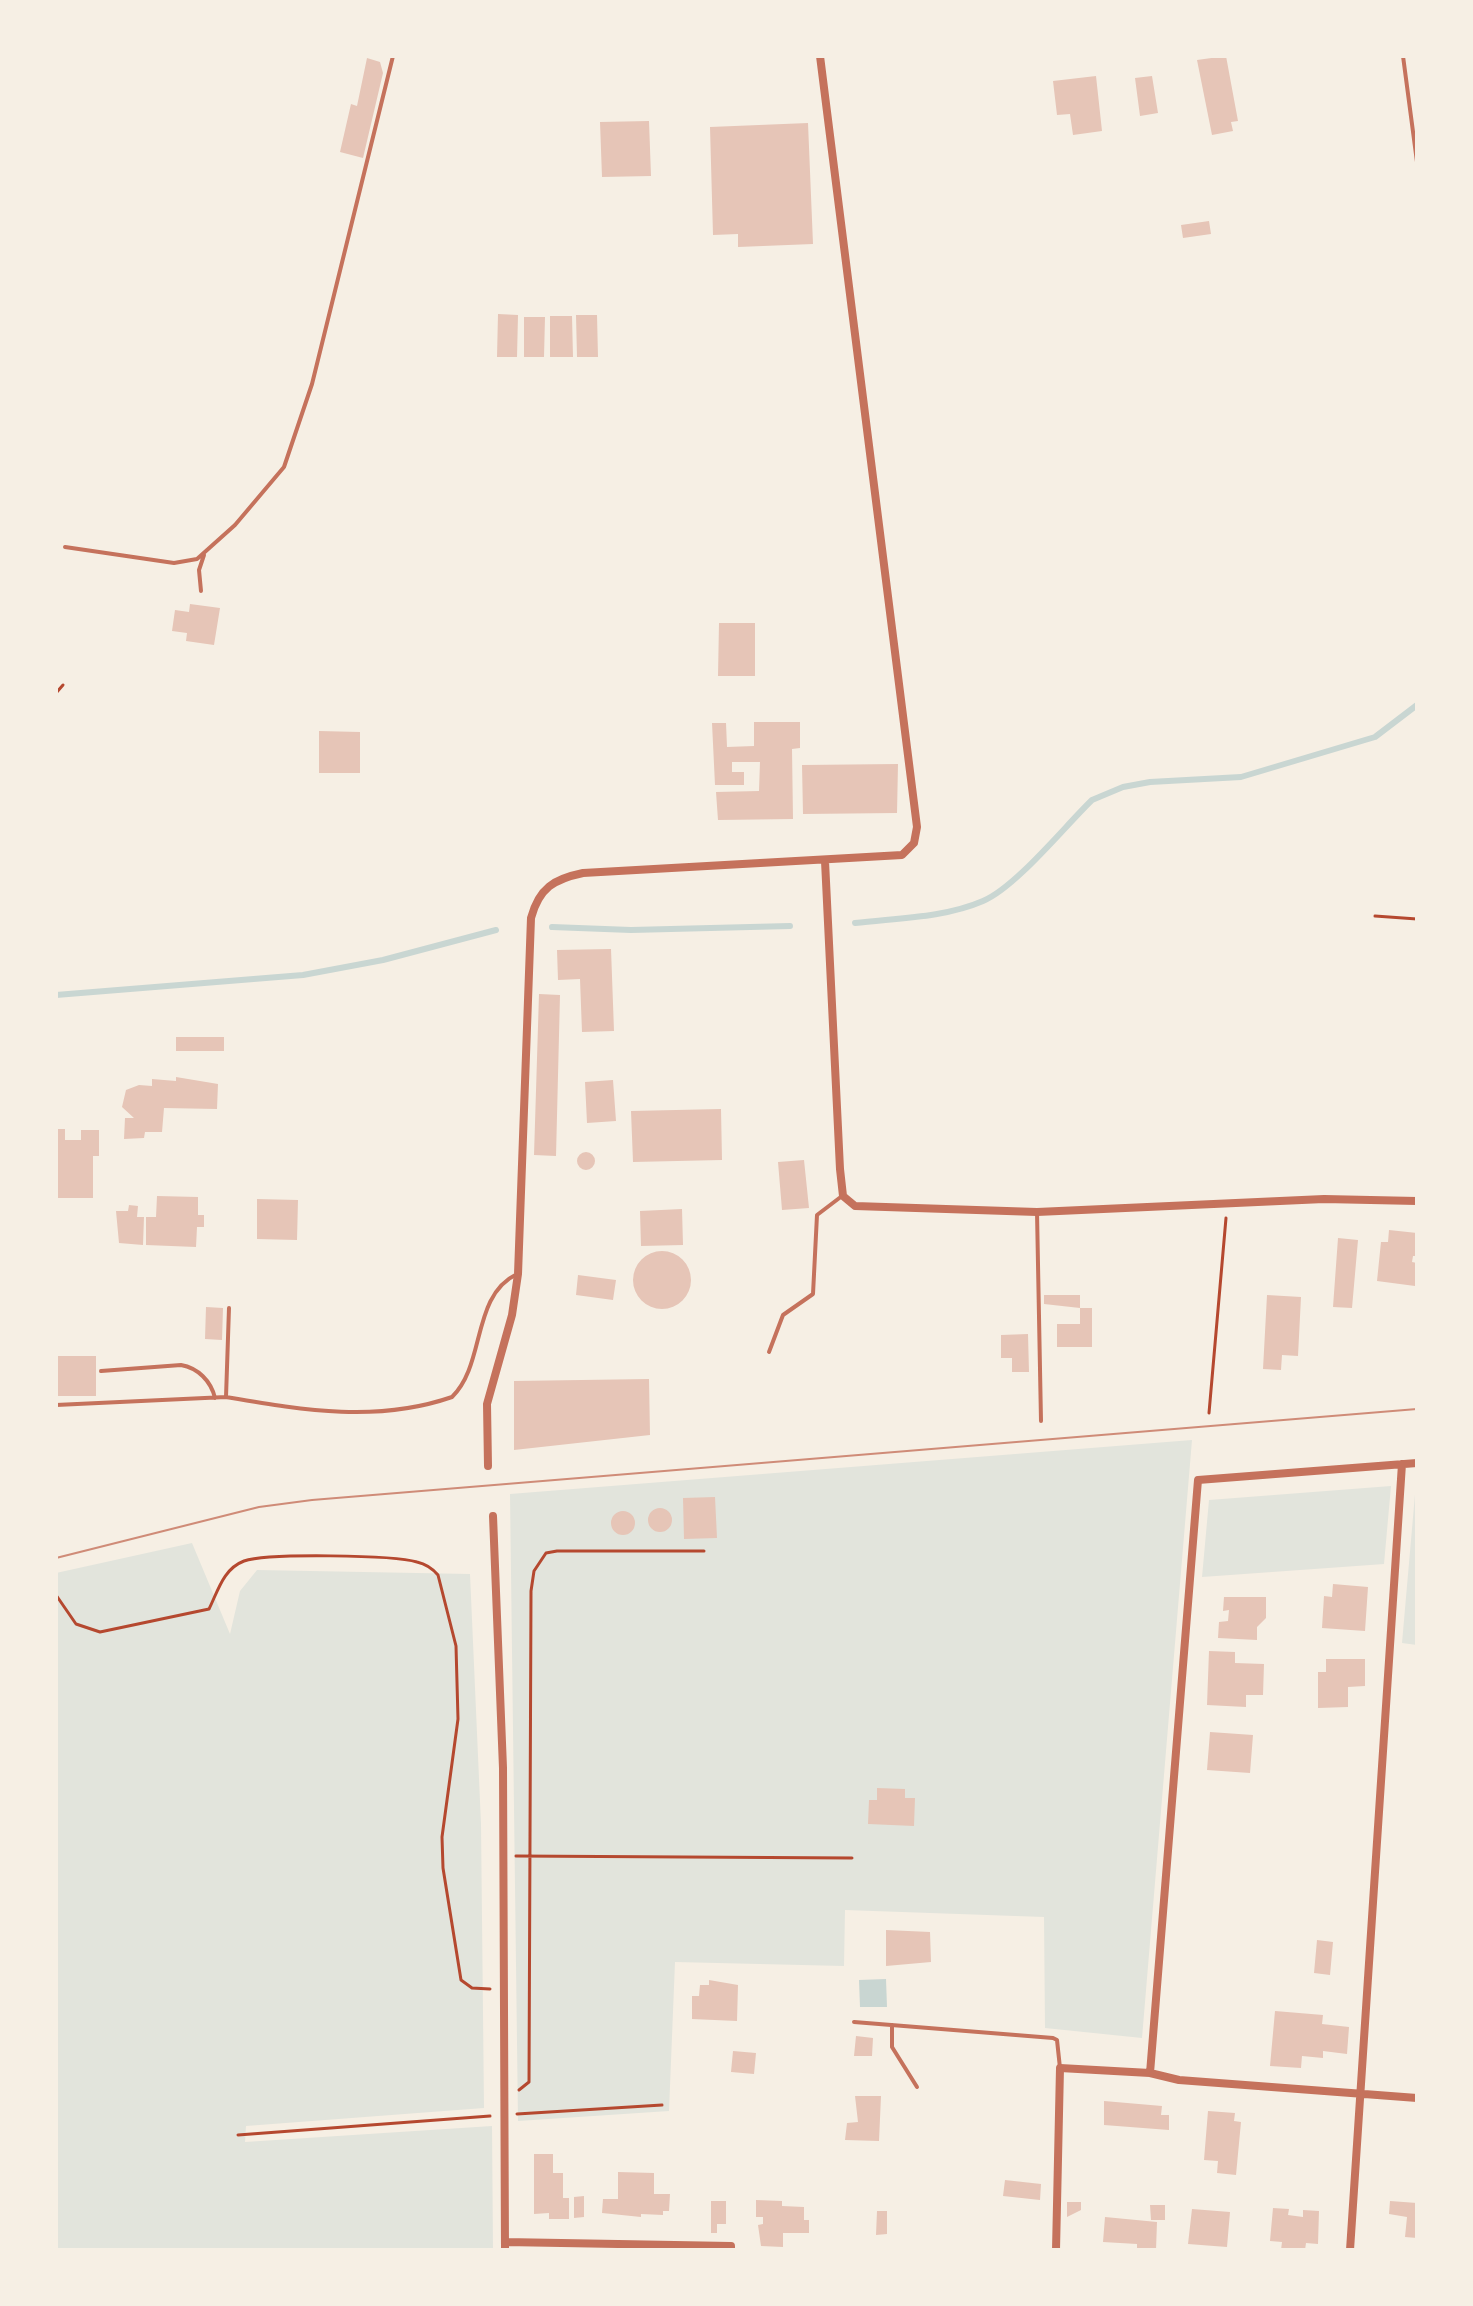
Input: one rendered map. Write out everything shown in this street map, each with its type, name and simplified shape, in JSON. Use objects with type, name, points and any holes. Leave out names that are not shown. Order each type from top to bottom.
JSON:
[{"type":"street","points":[[488,1466],[487,1404],[512,1315],[518,1274],[531,918],[539,897],[549,883],[583,873],[902,855],[914,843],[917,827],[820,56]]},
{"type":"street","points":[[825,861],[843,1196],[855,1206],[1037,1212],[1324,1199],[1417,1201]]},
{"type":"street","points":[[1150,2073],[1198,1480],[1417,1463]]},
{"type":"street","points":[[1350,2250],[1402,1464]]},
{"type":"street","points":[[493,1516],[503,1856],[505,2246],[731,2246],[731,2250]]},
{"type":"street","points":[[1056,2250],[1060,2068],[1150,2073],[1179,2080],[1417,2098]]},
{"type":"lane","points":[[201,591],[199,570],[205,554],[266,491],[290,456],[312,384],[393,56]]},
{"type":"lane","points":[[1403,56],[1417,162]]},
{"type":"lane","points":[[65,547],[174,563],[205,554]]},
{"type":"lane","points":[[769,1352],[783,1315],[813,1294],[817,1215],[843,1196]]},
{"type":"lane","points":[[1037,1212],[1041,1421]]},
{"type":"lane","points":[[56,1405],[226,1397],[336,1413],[403,1411],[452,1397],[460,1389],[493,1293],[505,1280],[518,1274]]},
{"type":"lane","points":[[226,1397],[229,1308]]},
{"type":"lane","points":[[101,1371],[181,1365],[194,1367],[213,1389],[215,1398]]},
{"type":"lane","points":[[854,2022],[1053,2038],[1057,2040],[1060,2068]]},
{"type":"lane","points":[[892,2025],[892,2047],[917,2087]]},
{"type":"path","points":[[56,693],[63,685]]},
{"type":"path","points":[[1375,916],[1417,919]]},
{"type":"path","points":[[1209,1413],[1227,1202]]},
{"type":"path","points":[[503,2093],[523,2090],[529,2082],[531,1591],[534,1571],[546,1553],[557,1551],[704,1551]]},
{"type":"path","points":[[56,1595],[76,1624],[100,1632],[209,1609],[227,1572],[244,1561],[264,1557],[414,1561],[430,1567],[438,1575],[456,1646],[458,1719],[442,1837],[458,1970],[461,1980],[472,1988],[503,1989]]},
{"type":"path","points":[[503,1856],[852,1858]]},
{"type":"path","points":[[238,2135],[662,2105]]},
{"type":"shaded area","points":[[1192,1440],[1142,2038],[1045,2028],[1044,1917],[845,1910],[844,1966],[675,1962],[669,2111],[518,2121],[510,1494]]},
{"type":"shaded area","points":[[1417,1483],[1417,1645],[1402,1643]]},
{"type":"shaded area","points":[[1391,1486],[1384,1564],[1202,1577],[1209,1500]]},
{"type":"shaded area","points":[[192,1543],[230,1634],[240,1591],[257,1570],[470,1574],[481,1824],[484,2108],[246,2126],[245,2142],[492,2126],[493,2250],[56,2250],[56,1573]]},
{"type":"shaded area","points":[[886,1979],[887,2007],[860,2007],[859,1980]]},
{"type":"building","points":[[1226,56],[1238,121],[1231,122],[1233,131],[1212,135],[1197,60]]},
{"type":"building","points":[[367,58],[380,62],[383,73],[363,158],[340,152],[351,104],[357,106]]},
{"type":"building","points":[[1096,76],[1102,131],[1073,135],[1070,114],[1057,115],[1053,81]]},
{"type":"building","points":[[1152,76],[1158,113],[1140,116],[1135,78]]},
{"type":"building","points":[[649,121],[651,176],[602,177],[600,122]]},
{"type":"building","points":[[808,123],[813,244],[738,247],[738,234],[713,235],[710,127]]},
{"type":"building","points":[[1209,221],[1211,234],[1183,238],[1181,225]]},
{"type":"building","points":[[498,314],[518,315],[517,357],[497,357]]},
{"type":"building","points":[[576,315],[597,315],[598,357],[577,357]]},
{"type":"building","points":[[550,316],[572,316],[573,357],[550,357]]},
{"type":"building","points":[[524,317],[545,317],[544,357],[524,357]]},
{"type":"building","points":[[190,604],[220,608],[214,645],[186,641],[187,633],[172,631],[175,610],[189,612]]},
{"type":"building","points":[[719,623],[755,623],[755,676],[718,676]]},
{"type":"building","points":[[754,722],[800,722],[800,748],[792,749],[793,819],[718,820],[716,792],[759,791],[760,762],[732,762],[732,772],[744,772],[744,785],[715,785],[712,723],[726,723],[727,747],[754,746]]},
{"type":"building","points":[[319,731],[360,732],[360,773],[319,773]]},
{"type":"building","points":[[898,764],[897,813],[803,814],[802,765]]},
{"type":"building","points":[[611,949],[614,1031],[582,1032],[580,979],[558,980],[557,950]]},
{"type":"building","points":[[539,994],[560,995],[556,1156],[534,1155]]},
{"type":"building","points":[[176,1037],[224,1037],[224,1051],[176,1051]]},
{"type":"building","points":[[176,1077],[218,1084],[217,1109],[164,1108],[162,1132],[145,1132],[144,1138],[124,1139],[125,1118],[134,1118],[122,1107],[126,1090],[139,1085],[152,1086],[152,1079],[176,1081]]},
{"type":"building","points":[[613,1080],[616,1121],[587,1123],[585,1082]]},
{"type":"building","points":[[721,1109],[722,1160],[633,1162],[631,1111]]},
{"type":"building","points":[[56,1129],[65,1129],[65,1140],[81,1140],[81,1130],[99,1130],[99,1156],[93,1156],[93,1198],[56,1198]]},
{"type":"building","points":[[586,1152],[595,1161],[586,1170],[577,1161]]},
{"type":"building","points":[[804,1160],[809,1208],[782,1210],[778,1162]]},
{"type":"building","points":[[157,1196],[198,1197],[198,1215],[204,1215],[204,1227],[197,1227],[196,1247],[146,1245],[146,1217],[156,1217]]},
{"type":"building","points":[[257,1199],[298,1200],[297,1240],[257,1239]]},
{"type":"building","points":[[129,1205],[138,1206],[137,1217],[144,1217],[143,1245],[119,1243],[116,1211],[128,1211]]},
{"type":"building","points":[[682,1209],[683,1245],[641,1246],[640,1211]]},
{"type":"building","points":[[1389,1230],[1417,1233],[1417,1256],[1413,1256],[1412,1262],[1417,1263],[1415,1286],[1377,1281],[1381,1242],[1388,1242]]},
{"type":"building","points":[[1338,1238],[1358,1240],[1352,1308],[1333,1307]]},
{"type":"building","points":[[662,1251],[683,1259],[691,1280],[683,1301],[662,1309],[641,1301],[633,1280],[641,1259]]},
{"type":"building","points":[[578,1275],[616,1280],[613,1300],[576,1295]]},
{"type":"building","points":[[1044,1295],[1080,1295],[1080,1308],[1044,1304]]},
{"type":"building","points":[[1267,1295],[1301,1297],[1298,1356],[1282,1355],[1281,1370],[1263,1369]]},
{"type":"building","points":[[206,1307],[223,1308],[222,1340],[205,1339]]},
{"type":"building","points":[[1080,1308],[1092,1308],[1092,1347],[1057,1347],[1057,1324],[1080,1324]]},
{"type":"building","points":[[1028,1334],[1029,1372],[1012,1372],[1012,1358],[1001,1358],[1001,1335]]},
{"type":"building","points":[[56,1356],[96,1356],[96,1396],[56,1396]]},
{"type":"building","points":[[649,1379],[650,1435],[514,1450],[514,1381]]},
{"type":"building","points":[[715,1497],[717,1538],[684,1539],[683,1498]]},
{"type":"building","points":[[660,1508],[668,1512],[672,1520],[668,1528],[660,1532],[652,1528],[648,1520],[652,1512]]},
{"type":"building","points":[[623,1511],[631,1515],[635,1523],[631,1531],[623,1535],[615,1531],[611,1523],[615,1515]]},
{"type":"building","points":[[1333,1584],[1368,1587],[1365,1631],[1322,1628],[1324,1596],[1332,1597]]},
{"type":"building","points":[[1224,1597],[1266,1597],[1266,1618],[1257,1627],[1257,1640],[1218,1638],[1219,1622],[1228,1621],[1229,1610],[1223,1611]]},
{"type":"building","points":[[1209,1651],[1235,1652],[1235,1663],[1264,1664],[1263,1695],[1246,1695],[1246,1707],[1207,1705]]},
{"type":"building","points":[[1326,1659],[1365,1659],[1365,1686],[1348,1687],[1348,1707],[1318,1708],[1318,1672],[1326,1672]]},
{"type":"building","points":[[1210,1732],[1253,1735],[1250,1773],[1207,1770]]},
{"type":"building","points":[[877,1788],[905,1789],[905,1798],[915,1798],[914,1826],[868,1824],[869,1800],[877,1800]]},
{"type":"building","points":[[886,1930],[930,1932],[931,1962],[886,1966]]},
{"type":"building","points":[[1317,1940],[1333,1942],[1330,1975],[1314,1973]]},
{"type":"building","points":[[709,1980],[738,1985],[737,2021],[692,2019],[692,1996],[699,1996],[700,1985],[709,1985]]},
{"type":"building","points":[[1275,2011],[1323,2015],[1322,2024],[1349,2027],[1347,2054],[1323,2051],[1323,2058],[1302,2056],[1301,2068],[1270,2066]]},
{"type":"building","points":[[856,2036],[873,2038],[872,2056],[854,2056]]},
{"type":"building","points":[[733,2051],[756,2053],[754,2074],[731,2072]]},
{"type":"building","points":[[855,2096],[881,2096],[879,2141],[845,2140],[847,2123],[858,2122]]},
{"type":"building","points":[[1104,2101],[1162,2106],[1161,2115],[1169,2115],[1169,2130],[1104,2125]]},
{"type":"building","points":[[1208,2111],[1235,2113],[1234,2121],[1241,2122],[1236,2175],[1217,2173],[1218,2161],[1204,2160]]},
{"type":"building","points":[[534,2154],[553,2154],[553,2173],[563,2173],[563,2198],[569,2198],[569,2219],[549,2219],[549,2213],[534,2214]]},
{"type":"building","points":[[618,2172],[654,2173],[654,2194],[670,2194],[669,2211],[663,2211],[663,2215],[641,2214],[641,2217],[602,2213],[603,2199],[618,2199]]},
{"type":"building","points":[[1005,2180],[1041,2184],[1040,2200],[1003,2196]]},
{"type":"building","points":[[584,2196],[584,2217],[574,2218],[574,2197]]},
{"type":"building","points":[[756,2200],[782,2201],[782,2206],[804,2207],[804,2220],[809,2220],[809,2233],[783,2233],[783,2247],[761,2246],[758,2225],[763,2224],[763,2217],[756,2217]]},
{"type":"building","points":[[711,2201],[726,2201],[726,2224],[717,2224],[717,2233],[711,2233]]},
{"type":"building","points":[[1390,2201],[1417,2203],[1417,2238],[1405,2237],[1407,2217],[1389,2214]]},
{"type":"building","points":[[1067,2202],[1081,2202],[1081,2210],[1067,2217]]},
{"type":"building","points":[[1150,2205],[1165,2205],[1165,2220],[1151,2220]]},
{"type":"building","points":[[1273,2208],[1289,2209],[1288,2215],[1303,2217],[1303,2210],[1319,2211],[1318,2244],[1306,2243],[1305,2250],[1281,2250],[1282,2242],[1270,2241]]},
{"type":"building","points":[[1192,2209],[1230,2212],[1227,2247],[1188,2244]]},
{"type":"building","points":[[877,2211],[887,2211],[887,2234],[876,2235]]},
{"type":"building","points":[[1105,2217],[1157,2222],[1156,2250],[1137,2250],[1137,2244],[1103,2242]]},
{"type":"waterway","points":[[855,923],[936,914],[983,901],[1025,870],[1092,800],[1123,787],[1150,782],[1241,777],[1375,737],[1417,705]]},
{"type":"waterway","points":[[552,927],[631,930],[790,926]]},
{"type":"waterway","points":[[56,995],[303,975],[383,960],[496,930]]},
{"type":"tram line","points":[[56,1558],[259,1507],[312,1500],[1417,1409]]}]
